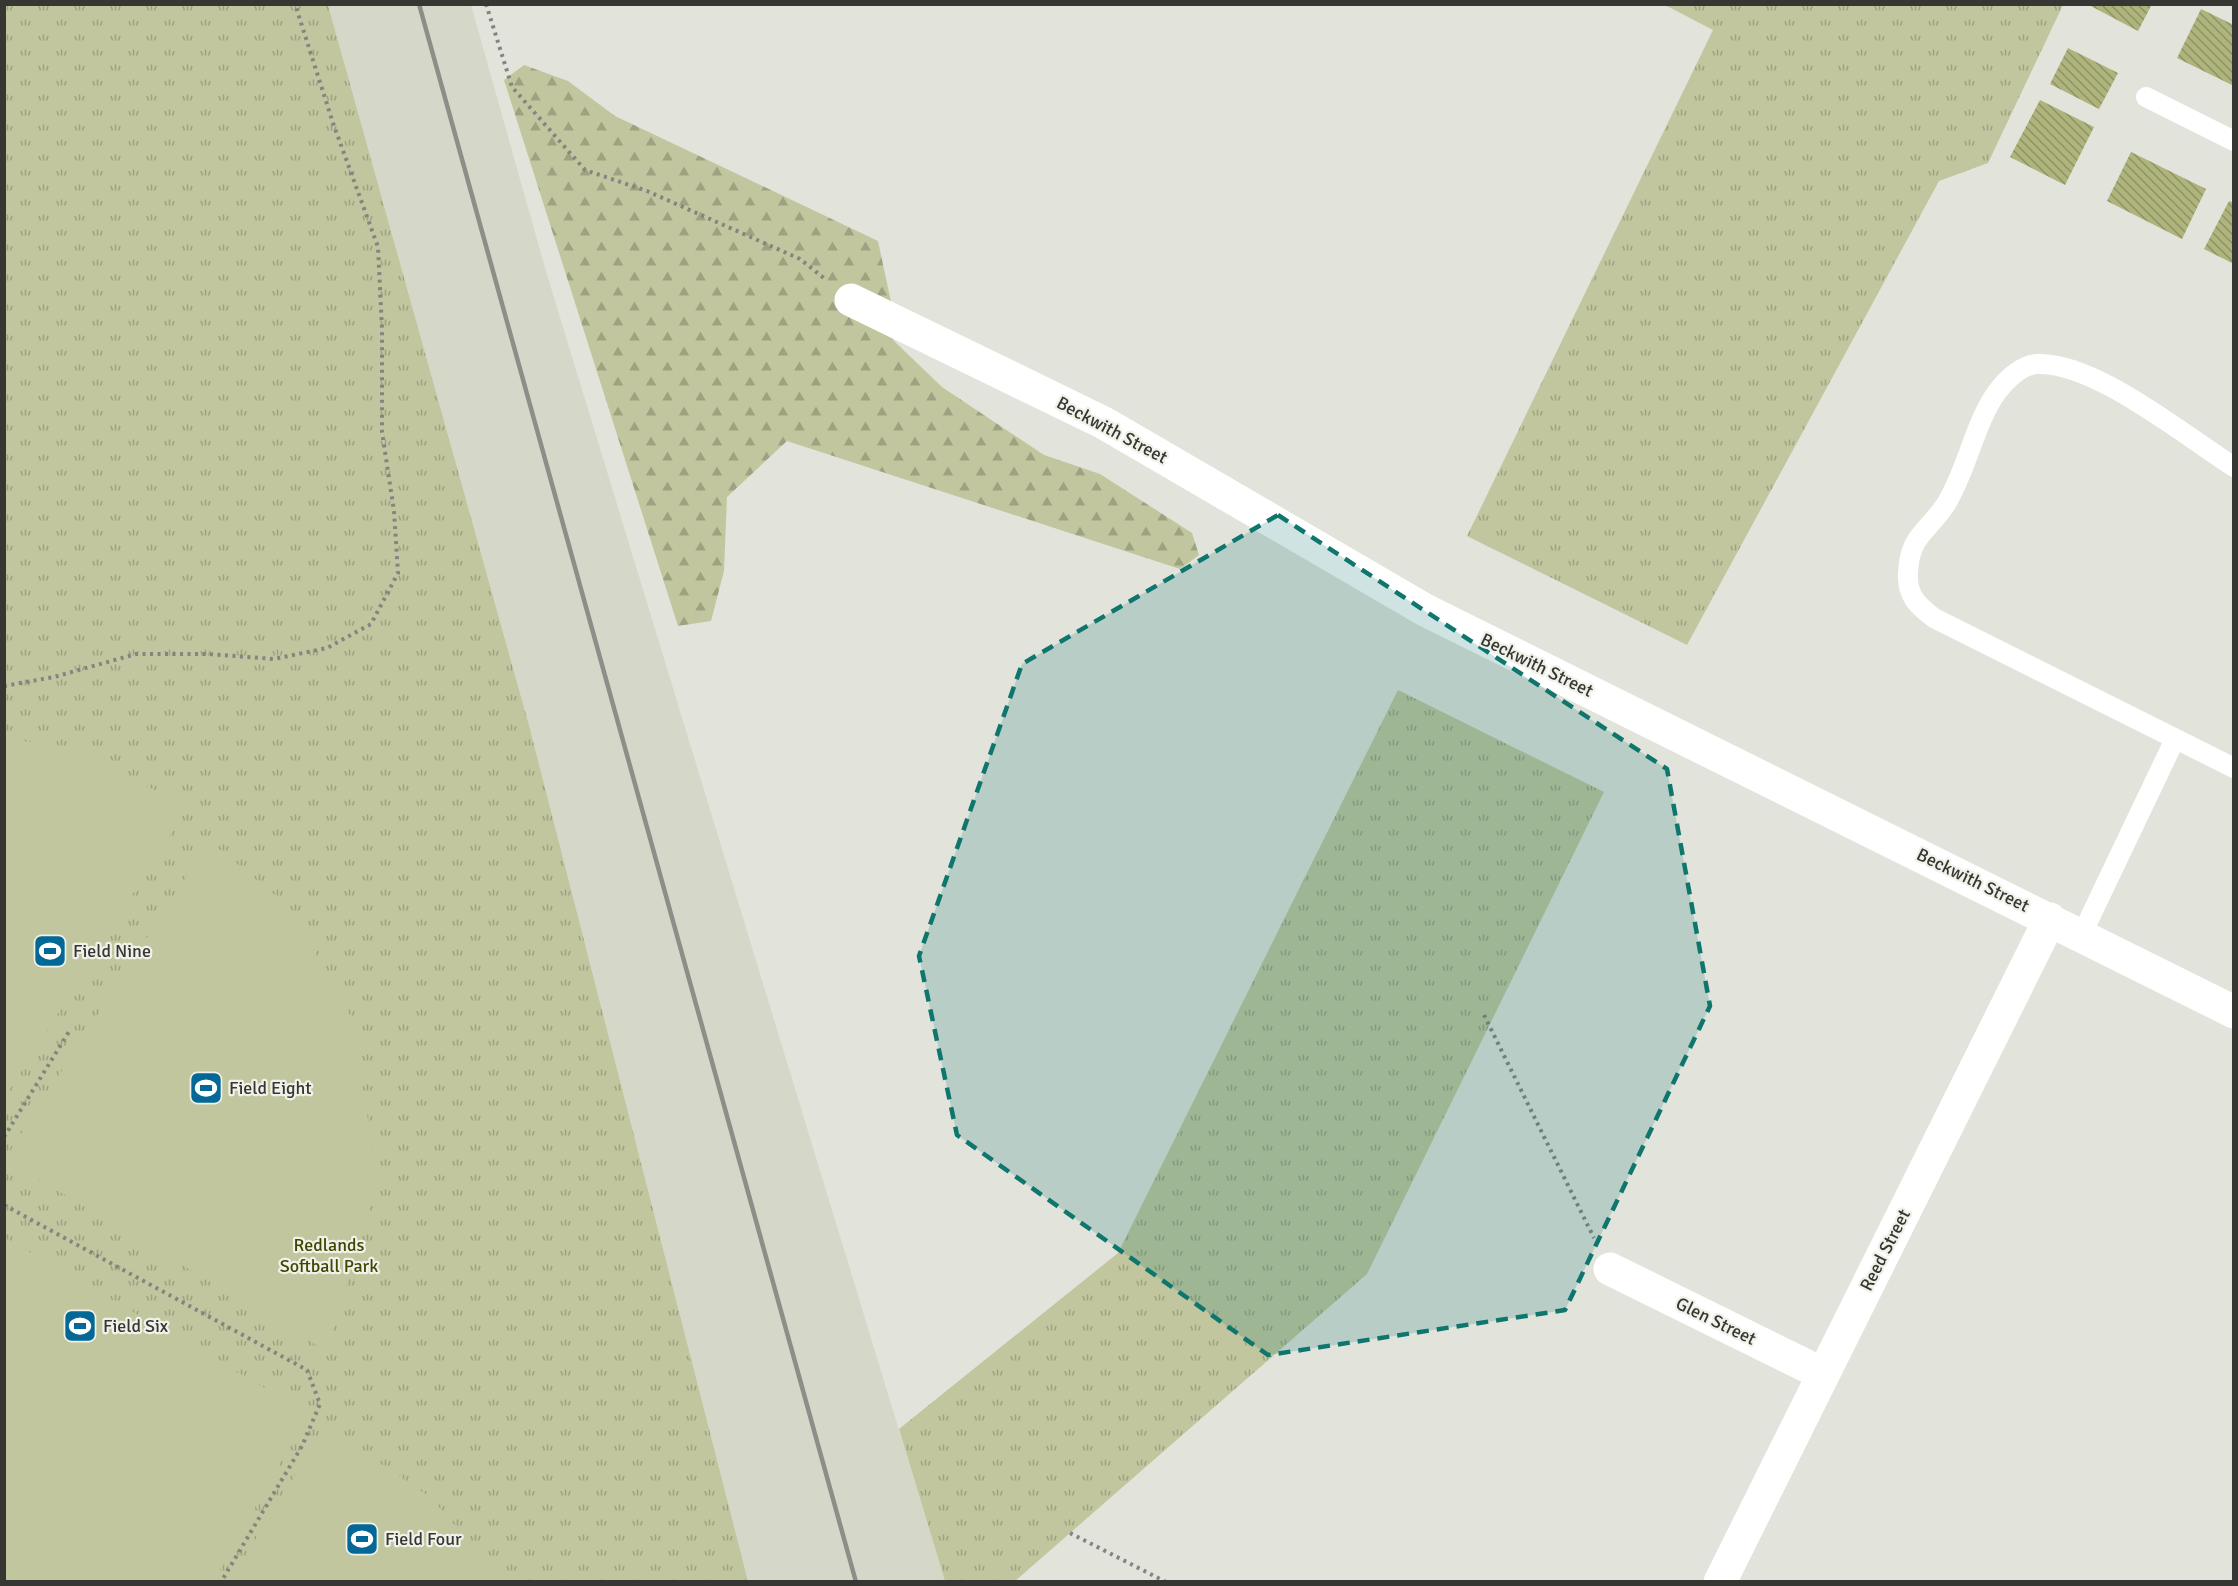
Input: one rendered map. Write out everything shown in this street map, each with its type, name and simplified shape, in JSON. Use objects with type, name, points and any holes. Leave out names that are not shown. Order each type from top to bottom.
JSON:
[{"type":"street","name":"Beckwith Street","points":[[851,300],[1104,423],[1425,610],[2082,934],[2234,1012]]},
{"type":"street","name":"Reed Street","points":[[1720,1581],[2050,919]]},
{"type":"street","name":"Glen Street","points":[[1610,1269],[1823,1374]]},
{"type":"lane","points":[[2146,97],[2234,141]]},
{"type":"lane","points":[[2234,466],[2143,406],[2103,385],[2053,364],[2034,364],[2015,373],[1997,393],[1944,507],[1922,530],[1911,549],[1908,587],[1917,605],[1934,618],[2234,768]]},
{"type":"lane","points":[[2082,934],[2175,739]]},
{"type":"path","points":[[4,686],[54,677],[136,654],[208,654],[274,659],[327,648],[371,624],[398,573],[394,511],[382,432],[382,329],[378,246],[333,123],[295,4]]},
{"type":"path","points":[[486,4],[512,87],[585,170],[647,191],[800,259],[851,300]]},
{"type":"path","points":[[1484,1015],[1610,1269]]},
{"type":"path","points":[[4,1137],[70,1030]]},
{"type":"path","points":[[4,1205],[307,1370],[320,1404],[302,1446],[221,1581]]},
{"type":"path","points":[[1070,1533],[1166,1581]]},
{"type":"highlighted area","points":[[1278,515],[1667,769],[1710,1006],[1565,1310],[1268,1355],[957,1135],[919,956],[1022,664]]},
{"type":"shaded area","points":[[328,5],[471,5],[545,268],[945,1581],[748,1581],[530,729]]},
{"type":"green space","name":"Redlands Softball Park","points":[[5,5],[328,5],[530,729],[748,1581],[5,1582]]},
{"type":"green space","points":[[1665,5],[2063,5],[1988,163],[1939,181],[1687,645],[1467,536],[1713,30]]},
{"type":"green space","points":[[524,65],[568,81],[615,116],[878,241],[891,302],[893,340],[942,387],[1044,455],[1100,474],[1192,533],[1199,555],[1180,569],[787,441],[727,497],[724,571],[711,621],[678,626],[504,80]]},
{"type":"green space","points":[[1398,690],[1604,792],[1367,1274],[1015,1581],[945,1581],[899,1429],[1118,1253]]},
{"type":"green space","name":"Field Nine","points":[[5,739],[64,746],[188,806],[5,1097]]},
{"type":"green space","name":"Field Eight","points":[[209,841],[290,907],[352,1019],[378,1183],[326,1351],[5,1159]]},
{"type":"green space","name":"Field Six","points":[[5,1238],[308,1413],[214,1581],[5,1581]]},
{"type":"green space","name":"Field Four","points":[[332,1431],[430,1497],[504,1581],[230,1581],[318,1438]]},
{"type":"building","points":[[2087,4],[2152,4],[2138,31]]},
{"type":"building","points":[[2201,9],[2234,25],[2234,86],[2177,58]]},
{"type":"building","points":[[2068,48],[2118,73],[2099,109],[2050,84]]},
{"type":"building","points":[[2040,100],[2094,127],[2065,185],[2010,157]]},
{"type":"building","points":[[2131,152],[2206,189],[2182,239],[2107,201]]},
{"type":"building","points":[[2229,201],[2234,203],[2234,264],[2204,249]]},
{"type":"railway","points":[[419,4],[856,1582]]},
{"type":"place","name":"Field Nine","points":[[50,951]]},
{"type":"place","name":"Field Eight","points":[[206,1088]]},
{"type":"place","name":"Field Six","points":[[80,1326]]},
{"type":"place","name":"Field Four","points":[[362,1539]]}]
